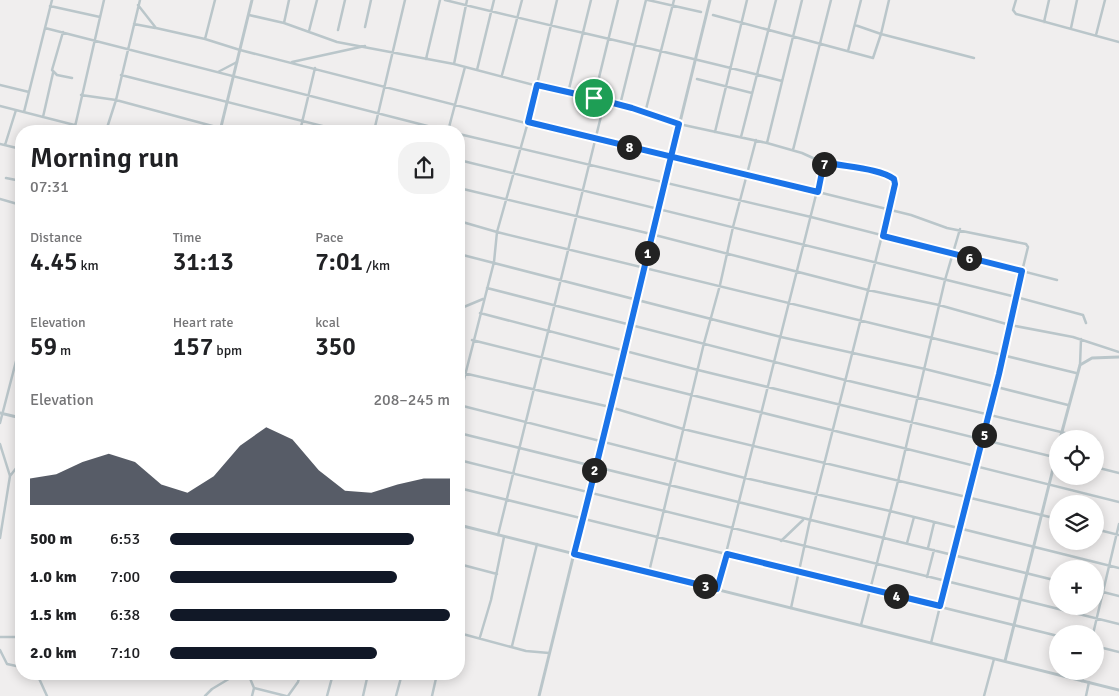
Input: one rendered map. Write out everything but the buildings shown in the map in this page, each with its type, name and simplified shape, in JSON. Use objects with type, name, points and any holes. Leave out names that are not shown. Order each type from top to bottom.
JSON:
[{"type":"street","points":[[24,112],[52,0]]},
{"type":"street","points":[[75,125],[104,0]]},
{"type":"street","points":[[108,125],[116,100],[140,0]]},
{"type":"street","points":[[205,39],[215,0]]},
{"type":"street","points":[[221,125],[252,0]]},
{"type":"street","points":[[284,23],[289,0]]},
{"type":"street","points":[[309,31],[317,0]]},
{"type":"street","points":[[338,30],[345,0]]},
{"type":"street","points":[[365,27],[371,0]]},
{"type":"street","points":[[376,125],[406,0]]},
{"type":"street","points":[[426,59],[440,0]]},
{"type":"street","points":[[445,0],[517,18],[609,37],[635,46],[782,81]]},
{"type":"street","points":[[454,64],[467,0]]},
{"type":"street","points":[[477,70],[494,0]]},
{"type":"street","points":[[502,75],[522,0]]},
{"type":"street","points":[[465,378],[472,340],[494,262],[497,232],[528,122],[557,0]]},
{"type":"street","points":[[568,94],[591,0]]},
{"type":"street","points":[[594,98],[618,0]]},
{"type":"street","points":[[620,104],[647,0],[701,12]]},
{"type":"street","points":[[645,113],[674,0]]},
{"type":"street","points":[[539,696],[710,0]]},
{"type":"street","points":[[715,132],[747,0]]},
{"type":"street","points":[[741,137],[776,0]]},
{"type":"street","points":[[767,142],[802,0]]},
{"type":"street","points":[[793,150],[831,0]]},
{"type":"street","points":[[848,51],[861,0]]},
{"type":"street","points":[[713,15],[873,58],[882,34],[889,0]]},
{"type":"street","points":[[1016,0],[1014,13],[1119,42]]},
{"type":"street","points":[[1044,22],[1049,0]]},
{"type":"street","points":[[1070,28],[1077,0]]},
{"type":"street","points":[[1096,36],[1105,0]]},
{"type":"street","points":[[138,5],[156,28]]},
{"type":"street","points":[[50,6],[100,17]]},
{"type":"street","points":[[249,15],[284,23],[337,42],[394,51],[502,75],[568,94],[605,100],[679,124],[767,142],[824,162],[848,168],[876,170],[894,179],[895,184],[883,236],[845,380],[834,432],[816,495],[791,608]]},
{"type":"street","points":[[134,24],[205,39],[240,50],[595,140],[671,156],[818,192],[889,210],[947,228],[960,229],[1026,244],[1028,248],[1003,355],[931,643]]},
{"type":"street","points":[[855,25],[974,58]]},
{"type":"street","points":[[45,28],[95,39],[127,50],[425,125]]},
{"type":"street","points":[[43,117],[63,32]]},
{"type":"street","points":[[287,62],[366,46]]},
{"type":"street","points":[[218,72],[237,62]]},
{"type":"street","points":[[449,125],[465,67]]},
{"type":"street","points":[[301,125],[315,68]]},
{"type":"street","points":[[53,73],[72,78]]},
{"type":"street","points":[[122,75],[313,125]]},
{"type":"street","points":[[697,79],[752,93]]},
{"type":"street","points":[[0,85],[29,92]]},
{"type":"street","points":[[81,95],[116,100],[203,125]]},
{"type":"street","points":[[498,535],[605,100]]},
{"type":"street","points":[[0,106],[71,125]]},
{"type":"street","points":[[5,145],[16,110]]},
{"type":"street","points":[[465,135],[739,200],[1057,280]]},
{"type":"street","points":[[649,572],[710,318],[728,253],[739,200],[756,140]]},
{"type":"street","points":[[0,144],[15,148]]},
{"type":"street","points":[[465,162],[1016,297],[1083,315],[1086,323]]},
{"type":"street","points":[[717,589],[824,162]]},
{"type":"street","points":[[6,178],[15,180]]},
{"type":"street","points":[[465,190],[728,253],[868,290],[940,305],[1010,325],[1081,339],[1119,352]]},
{"type":"street","points":[[0,199],[15,203]]},
{"type":"street","points":[[465,223],[1076,373]]},
{"type":"street","points":[[861,625],[898,481],[952,253],[960,229]]},
{"type":"street","points":[[465,255],[781,337],[925,368],[1068,405]]},
{"type":"street","points":[[486,288],[845,380],[1058,430]]},
{"type":"street","points":[[465,307],[484,299]]},
{"type":"street","points":[[480,313],[624,349],[698,370],[1049,456]]},
{"type":"street","points":[[1080,366],[1081,339]]},
{"type":"street","points":[[472,340],[760,414],[905,450],[976,465],[1119,502]]},
{"type":"street","points":[[1062,430],[1076,373],[1080,366],[1092,358],[1119,357]]},
{"type":"street","points":[[0,423],[15,364]]},
{"type":"street","points":[[466,374],[610,407],[683,429],[1049,517]]},
{"type":"street","points":[[465,406],[746,478],[890,511],[1119,568]]},
{"type":"street","points":[[2,413],[15,416]]},
{"type":"street","points":[[465,434],[1049,579]]},
{"type":"street","points":[[0,444],[10,476],[0,538]]},
{"type":"street","points":[[465,461],[1119,624]]},
{"type":"street","points":[[1104,469],[1119,473]]},
{"type":"street","points":[[10,476],[15,470]]},
{"type":"street","points":[[1005,661],[1049,485]]},
{"type":"street","points":[[465,489],[1049,634]]},
{"type":"street","points":[[907,543],[914,517]]},
{"type":"street","points":[[781,541],[804,519]]},
{"type":"street","points":[[928,548],[934,523]]},
{"type":"street","points":[[1104,588],[1119,524]]},
{"type":"street","points":[[465,527],[1119,690]]},
{"type":"street","points":[[1104,531],[1118,534]]},
{"type":"street","points":[[480,637],[497,574],[504,536]]},
{"type":"street","points":[[512,646],[537,544]]},
{"type":"street","points":[[927,576],[934,550]]},
{"type":"street","points":[[465,566],[497,574]]},
{"type":"street","points":[[1104,592],[1119,596]]},
{"type":"street","points":[[1095,625],[1098,615]]},
{"type":"street","points":[[465,634],[526,651],[549,653]]},
{"type":"street","points":[[0,637],[15,637]]},
{"type":"street","points":[[1104,648],[1119,652]]},
{"type":"street","points":[[0,650],[7,664],[15,666]]},
{"type":"street","points":[[984,696],[994,658]]},
{"type":"street","points":[[40,680],[47,696]]},
{"type":"street","points":[[205,696],[212,689],[227,680]]},
{"type":"street","points":[[251,680],[254,688],[252,696]]},
{"type":"street","points":[[254,688],[287,696],[298,680]]},
{"type":"street","points":[[327,696],[331,680]]},
{"type":"street","points":[[362,696],[366,680]]},
{"type":"street","points":[[396,696],[400,680]]},
{"type":"street","points":[[432,696],[436,680]]},
{"type":"street","points":[[1086,696],[1089,682]]},
{"type":"route","points":[[594,98],[568,94],[537,85],[528,122],[561,132],[671,156],[818,192],[819,179],[824,162],[848,168],[876,170],[894,179],[895,184],[883,236],[1022,271],[999,374],[940,606],[727,554],[717,589],[574,554],[637,299],[651,234],[671,156],[679,124],[632,108],[594,98]]}]
